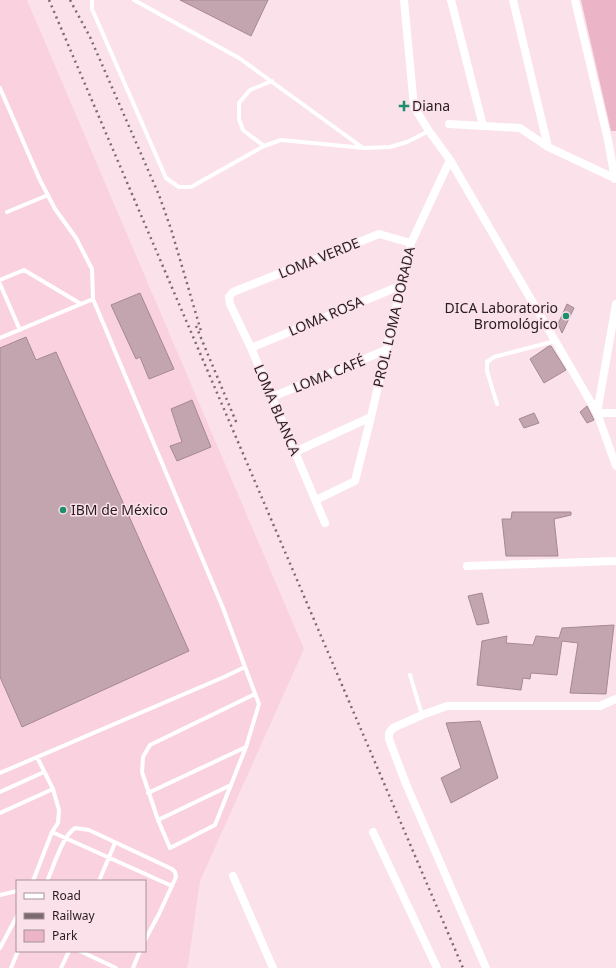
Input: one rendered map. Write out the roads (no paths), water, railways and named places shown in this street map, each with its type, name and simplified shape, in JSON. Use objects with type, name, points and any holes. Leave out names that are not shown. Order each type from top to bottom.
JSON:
[{"type":"street","points":[[404,0],[414,107],[450,160],[597,413],[616,466]]},
{"type":"street","points":[[452,0],[483,126]]},
{"type":"street","points":[[513,0],[548,148]]},
{"type":"street","points":[[575,0],[612,140],[616,179]]},
{"type":"street","points":[[449,124],[520,128],[548,148],[616,179]]},
{"type":"street","name":"PROL. LOMA DORADA","points":[[316,500],[355,481],[411,243],[450,160]]},
{"type":"street","name":"LOMA VERDE","points":[[229,297],[234,292],[379,234],[411,243]]},
{"type":"street","name":"LOMA ROSA","points":[[251,348],[402,285]]},
{"type":"street","name":"LOMA BLANCA","points":[[229,297],[230,304],[251,348],[325,523]]},
{"type":"street","points":[[597,413],[614,325],[616,304]]},
{"type":"street","name":"LOMA CAFÉ","points":[[272,397],[386,350]]},
{"type":"street","points":[[597,413],[616,413]]},
{"type":"street","points":[[295,452],[371,417]]},
{"type":"street","points":[[467,566],[616,561]]},
{"type":"street","points":[[486,968],[409,792],[389,739],[389,734],[393,728],[422,715],[448,706],[600,706],[616,699]]},
{"type":"street","points":[[373,832],[436,968]]},
{"type":"street","points":[[233,876],[273,968]]},
{"type":"lane","points":[[92,0],[92,9],[166,178],[178,187],[191,187],[264,146],[281,140],[364,148],[390,147],[407,142],[429,131]]},
{"type":"lane","points":[[134,0],[224,48],[364,148]]},
{"type":"lane","points":[[264,146],[243,130],[239,119],[239,103],[250,90],[272,81]]},
{"type":"lane","points":[[0,89],[39,178],[56,210],[76,238],[92,269],[93,299],[223,608],[259,704],[246,747],[215,826],[170,848],[148,793],[142,772],[143,757],[150,744],[255,694]]},
{"type":"lane","points":[[7,212],[48,195]]},
{"type":"lane","points":[[0,280],[24,270],[81,304]]},
{"type":"lane","points":[[0,284],[20,330]]},
{"type":"lane","points":[[0,338],[93,299]]},
{"type":"lane","points":[[497,404],[487,371],[487,362],[494,357],[555,340]]},
{"type":"lane","points":[[0,773],[245,667]]},
{"type":"lane","points":[[410,675],[422,715]]},
{"type":"lane","points":[[148,793],[246,747]]},
{"type":"lane","points":[[33,880],[52,832],[58,823],[59,810],[53,790],[38,757]]},
{"type":"lane","points":[[0,792],[44,772]]},
{"type":"lane","points":[[158,820],[231,785]]},
{"type":"lane","points":[[0,813],[53,790]]},
{"type":"lane","points":[[47,880],[66,838],[71,830],[75,828],[89,830],[172,869],[176,876],[159,914],[146,938]]},
{"type":"lane","points":[[52,832],[172,886]]},
{"type":"lane","points":[[99,880],[115,843]]},
{"type":"lane","points":[[0,895],[16,890]]},
{"type":"lane","points":[[0,948],[16,922]]},
{"type":"lane","points":[[11,968],[18,952]]},
{"type":"lane","points":[[61,968],[69,952]]},
{"type":"lane","points":[[82,952],[116,968]]},
{"type":"lane","points":[[133,968],[140,952]]},
{"type":"railway","points":[[49,0],[463,968]]},
{"type":"railway","points":[[70,0],[90,37],[159,195],[171,229],[201,331]]},
{"type":"railway","points":[[196,326],[237,424]]},
{"type":"place","name":"Diana","points":[[404,106]]},
{"type":"place","name":"DICA Laboratorio Bromológico","points":[[566,316]]},
{"type":"place","name":"IBM de México","points":[[63,510]]}]
